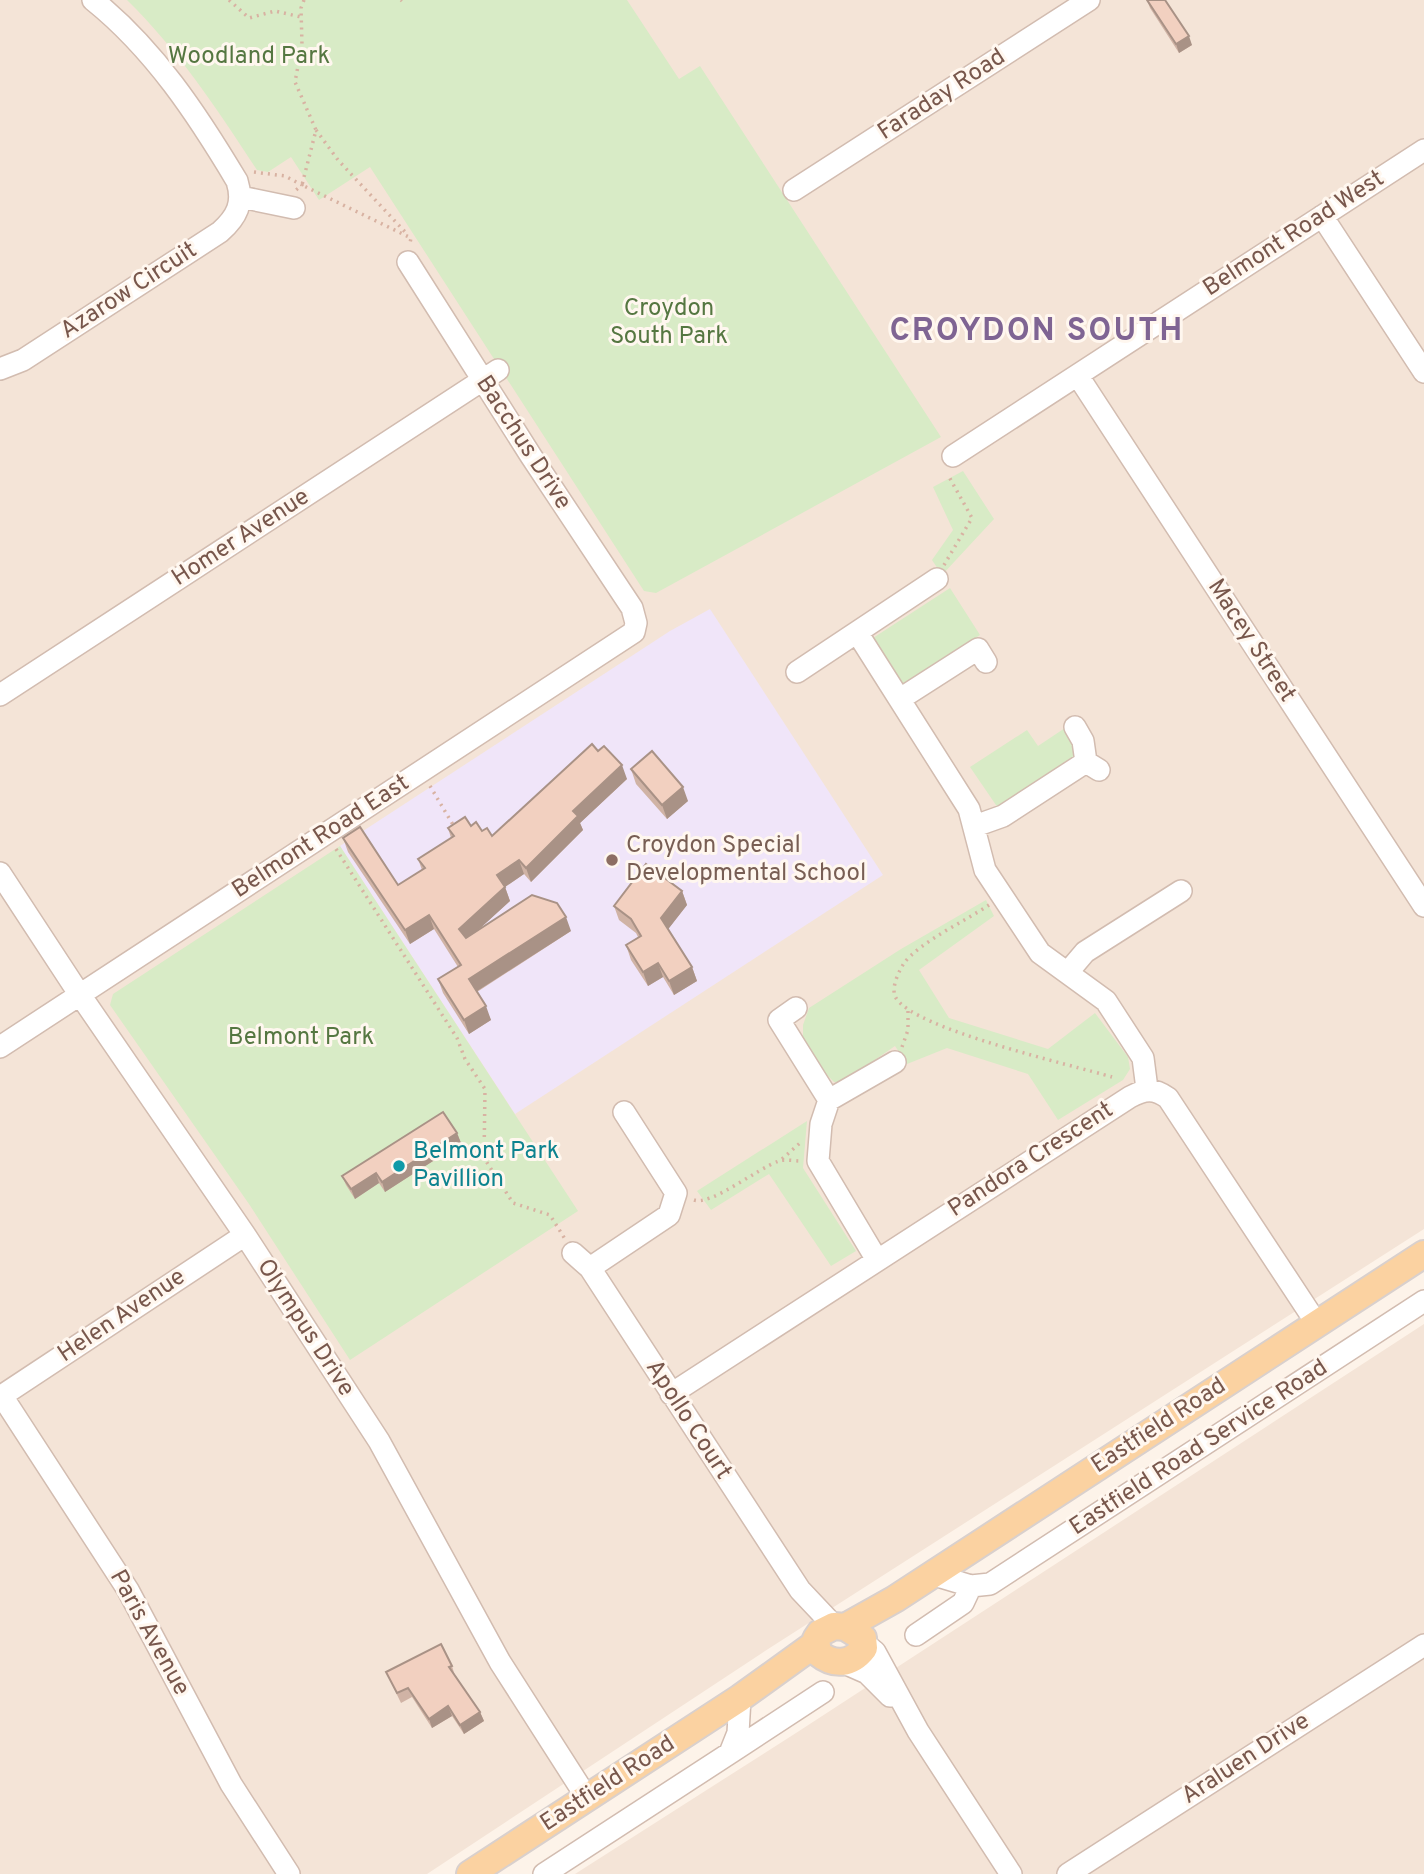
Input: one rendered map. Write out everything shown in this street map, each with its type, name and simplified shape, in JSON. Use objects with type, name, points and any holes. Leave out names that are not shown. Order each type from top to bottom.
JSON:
[{"type":"main road","name":"Eastfield Road","points":[[470,1874],[743,1696],[839,1643],[931,1574],[1424,1254]]},
{"type":"street","points":[[93,0],[116,18],[166,74],[237,181],[241,197],[294,208]]},
{"type":"street","name":"Faraday Road","points":[[794,190],[1089,0]]},
{"type":"street","name":"Belmont Road West","points":[[948,460],[1424,150]]},
{"type":"street","name":"Azarow Circuit","points":[[0,369],[23,360],[220,232],[234,218],[241,197]]},
{"type":"street","points":[[1322,216],[1424,372]]},
{"type":"street","name":"Bacchus Drive","points":[[408,262],[490,375],[632,608],[636,623]]},
{"type":"street","name":"Homer Avenue","points":[[0,695],[490,375]]},
{"type":"street","name":"Macey Street","points":[[1078,376],[1424,906]]},
{"type":"street","points":[[797,672],[858,634],[937,579]]},
{"type":"street","name":"Belmont Road East","points":[[0,1046],[634,632],[636,623]]},
{"type":"street","points":[[858,634],[969,809],[985,870],[1002,896],[1040,953],[1106,1001],[1143,1058],[1147,1089],[1158,1091],[1168,1098],[1317,1324]]},
{"type":"street","points":[[900,699],[978,649],[986,662]]},
{"type":"street","points":[[975,826],[1003,816],[1093,766],[1075,726]]},
{"type":"street","name":"Olympus Drive","points":[[0,873],[80,995],[245,1235],[379,1441],[499,1662],[587,1798]]},
{"type":"street","points":[[1068,972],[1085,952],[1181,891]]},
{"type":"street","points":[[796,1008],[779,1020],[829,1100]]},
{"type":"street","points":[[877,1260],[818,1161],[821,1124],[829,1100],[897,1062]]},
{"type":"street","name":"Pandora Crescent","points":[[671,1394],[1130,1097],[1147,1089]]},
{"type":"street","points":[[590,1268],[669,1215],[676,1193],[624,1112]]},
{"type":"street","name":"Helen Avenue","points":[[1,1397],[245,1235]]},
{"type":"street","name":"Apollo Court","points":[[573,1253],[590,1268],[800,1590],[839,1643],[875,1653],[918,1731]]},
{"type":"street","name":"Eastfield Road Service Road","points":[[971,1586],[990,1584],[1424,1301]]},
{"type":"street","name":"Paris Avenue","points":[[1,1397],[128,1590],[231,1784],[289,1874]]},
{"type":"street","points":[[916,1634],[963,1603],[971,1586],[931,1574]]},
{"type":"street","points":[[839,1643],[867,1674],[881,1685],[918,1731],[1012,1874]]},
{"type":"street","name":"Araluen Drive","points":[[1068,1874],[1424,1645]]},
{"type":"street","points":[[544,1874],[823,1692]]},
{"type":"street","points":[[730,1753],[738,1733],[743,1696]]},
{"type":"path","points":[[229,0],[249,18],[275,11],[301,17]]},
{"type":"path","points":[[304,0],[301,17],[302,45],[295,82],[316,130],[338,160],[411,238]]},
{"type":"path","points":[[302,185],[316,130]]},
{"type":"path","points":[[244,174],[256,171],[285,177],[411,238]]},
{"type":"path","points":[[408,262],[411,238]]},
{"type":"path","points":[[937,579],[972,517],[948,460]]},
{"type":"path","points":[[430,786],[460,835]]},
{"type":"path","points":[[335,848],[457,1038],[465,1059],[485,1089],[484,1158],[513,1203],[550,1215],[573,1253]]},
{"type":"path","points":[[1002,896],[912,955],[903,965],[894,992],[897,1000],[938,1026],[1112,1077]]},
{"type":"path","points":[[897,1062],[906,1040],[908,1009]]},
{"type":"path","points":[[676,1193],[701,1202],[781,1160],[818,1161]]},
{"type":"shaded area","points":[[0,0],[1424,0],[1424,1229],[765,1651],[427,1874],[0,1874]]},
{"type":"shaded area","name":"Croydon Special Developmental School","points":[[710,609],[883,875],[515,1114],[340,846],[670,631]]},
{"type":"shaded area","points":[[1424,1324],[1424,1874],[575,1874],[796,1733]]},
{"type":"green space","name":"Croydon South Park","points":[[127,0],[627,0],[679,79],[700,66],[941,437],[656,593],[644,591],[370,167],[319,200],[291,157],[268,172],[257,170],[180,60]]},
{"type":"green space","points":[[963,471],[994,519],[942,575],[932,560],[953,530],[933,487]]},
{"type":"green space","points":[[950,588],[980,635],[904,685],[873,638]]},
{"type":"green space","points":[[1065,728],[1078,746],[1073,760],[998,808],[970,767],[1027,730],[1038,746]]},
{"type":"green space","name":"Belmont Park","points":[[340,846],[578,1211],[350,1360],[249,1204],[110,1005],[113,994]]},
{"type":"green space","points":[[986,900],[994,916],[919,970],[949,1018],[1048,1049],[1095,1013],[1128,1057],[1130,1069],[1123,1080],[1058,1120],[1028,1074],[947,1048],[907,1064],[895,1046],[843,1082],[834,1082],[816,1064],[803,1038],[803,1025],[809,1008],[901,949]]},
{"type":"green space","points":[[807,1121],[803,1168],[856,1251],[831,1266],[769,1174],[711,1210],[697,1191]]},
{"type":"building","points":[[1147,0],[1165,0],[1189,36],[1176,44]]},
{"type":"building","points":[[592,744],[598,751],[604,746],[622,765],[573,811],[578,816],[526,868],[519,860],[497,875],[505,887],[459,929],[466,938],[532,895],[557,903],[566,917],[469,979],[486,1006],[464,1020],[438,979],[461,965],[429,915],[405,930],[343,838],[360,827],[398,885],[425,868],[418,859],[454,836],[448,828],[465,817],[471,826],[476,822],[482,831],[487,828],[492,836]]},
{"type":"building","points":[[652,751],[683,787],[662,805],[631,769]]},
{"type":"building","points":[[646,864],[682,891],[661,918],[692,967],[669,981],[658,963],[643,972],[626,945],[641,936],[631,919],[614,906]]},
{"type":"building","points":[[443,1112],[457,1133],[382,1182],[376,1173],[351,1189],[342,1176]]},
{"type":"building","points":[[441,1644],[452,1666],[449,1667],[480,1712],[460,1725],[448,1706],[429,1719],[408,1688],[397,1693],[386,1672]]},
{"type":"place","name":"Croydon Special Developmental School","points":[[612,860]]},
{"type":"place","name":"Belmont Park Pavillion","points":[[399,1166]]},
{"type":"district","name":"CROYDON SOUTH","points":[[1037,332]]},
{"type":"park label","name":"Woodland Park","points":[[249,57]]}]
